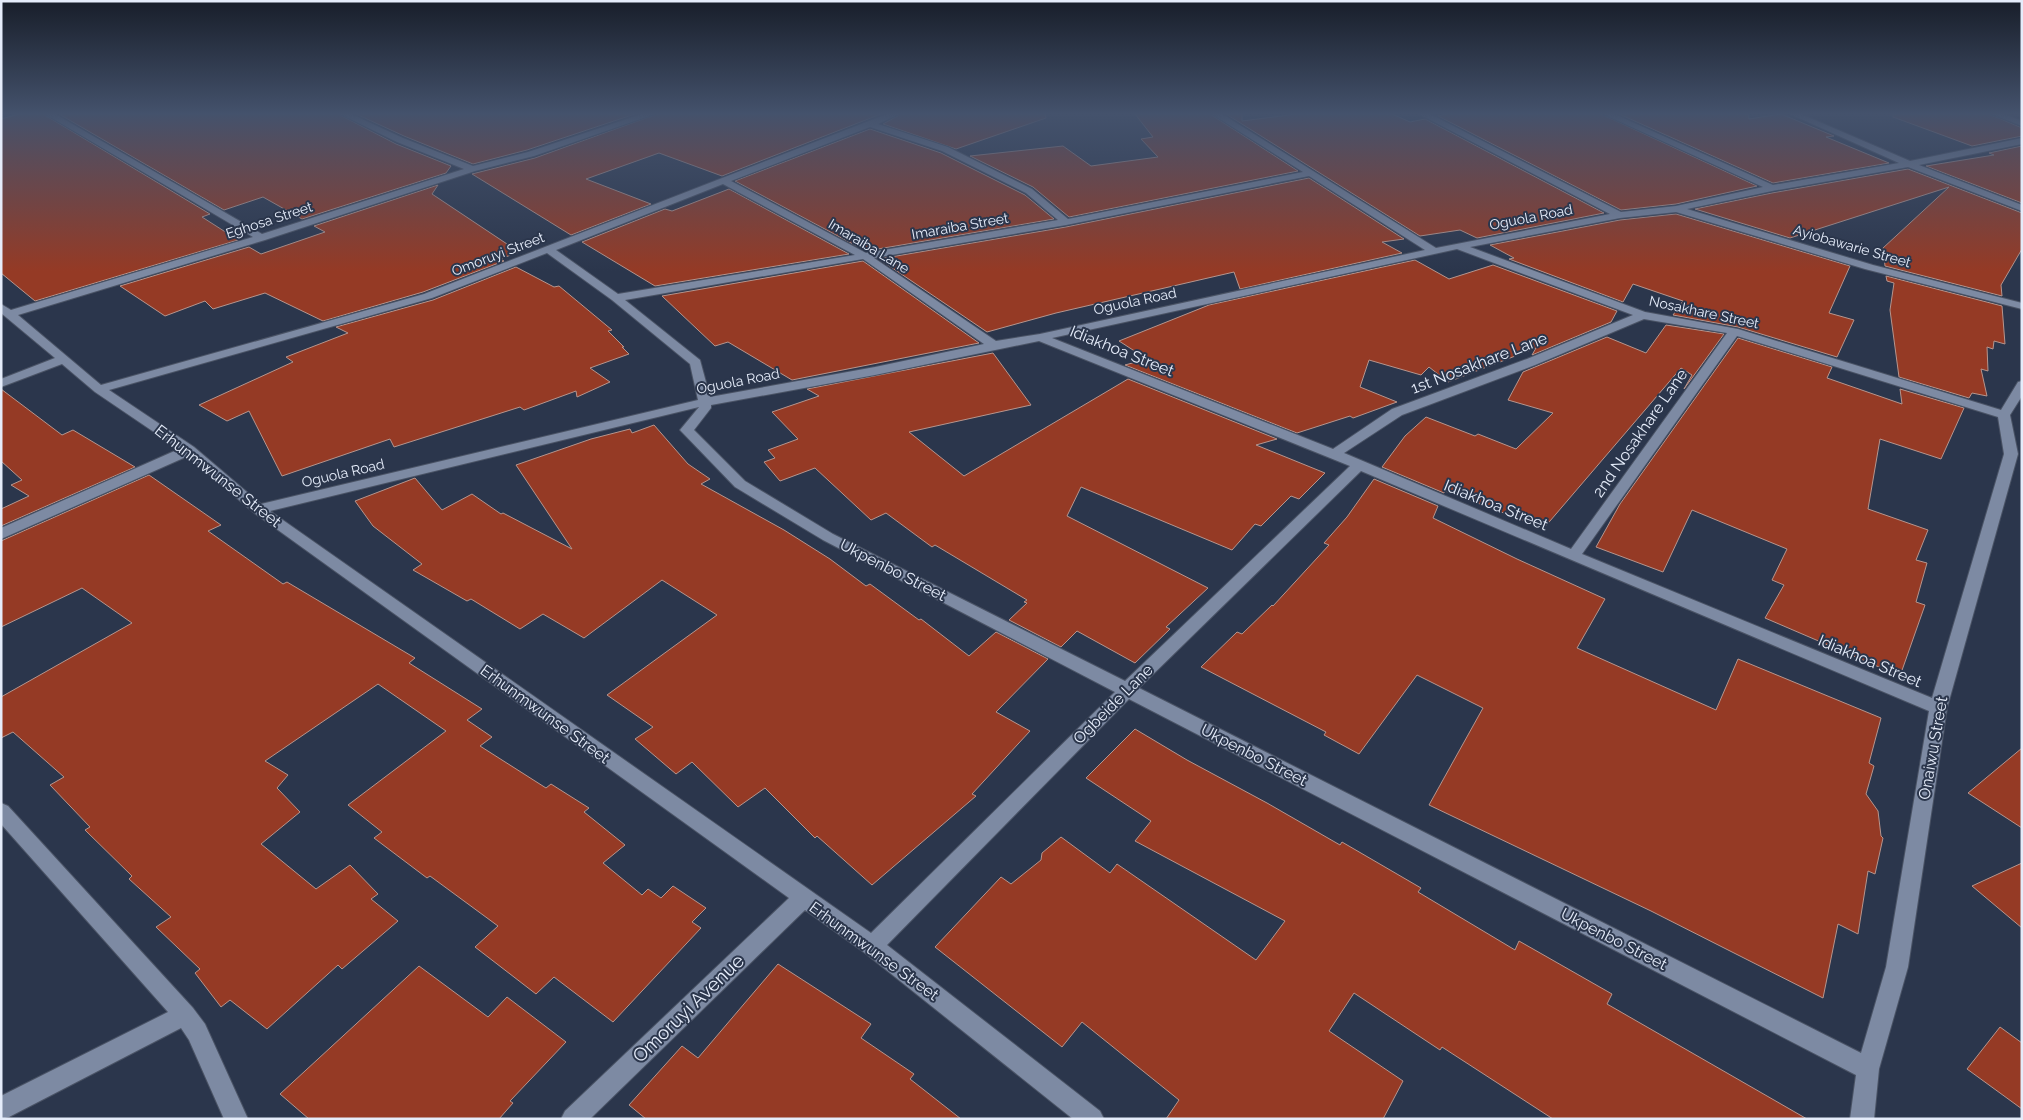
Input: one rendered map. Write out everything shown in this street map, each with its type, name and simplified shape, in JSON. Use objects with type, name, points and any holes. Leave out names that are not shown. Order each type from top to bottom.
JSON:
[{"type":"street","points":[[138,166],[261,238]]},
{"type":"street","points":[[465,166],[472,169]]},
{"type":"street","name":"Eghosa Street","points":[[5,311],[261,238],[483,166]]},
{"type":"street","name":"Omoruyi Street","points":[[99,389],[428,296],[762,166]]},
{"type":"street","points":[[980,166],[1029,190],[1066,222]]},
{"type":"street","points":[[1296,166],[1434,251]]},
{"type":"street","points":[[1525,166],[1620,215]]},
{"type":"street","points":[[1724,166],[1772,188]]},
{"type":"street","name":"Oguola Road","points":[[258,509],[705,402],[875,371],[1040,337],[1458,246],[1620,215],[1676,209],[1772,188],[1895,166]]},
{"type":"street","points":[[1914,166],[2022,208]]},
{"type":"street","name":"Imaraiba Street","points":[[616,298],[1066,222],[1308,174]]},
{"type":"street","name":"Imaraiba Lane","points":[[724,181],[865,256],[994,345]]},
{"type":"street","name":"Ayiobawarie Street","points":[[1676,209],[1869,267],[2022,306]]},
{"type":"street","name":"Nosakhare Street","points":[[1458,246],[1643,315],[1734,331],[2004,415]]},
{"type":"street","points":[[548,250],[616,298],[696,363],[705,402]]},
{"type":"street","name":"Erhunmwunse Street","points":[[5,311],[99,389],[188,450],[258,509],[872,946],[1092,1119]]},
{"type":"street","name":"1st Nosakhare Lane","points":[[1334,454],[1397,412],[1531,362],[1643,315]]},
{"type":"street","name":"2nd Nosakhare Lane","points":[[1574,555],[1734,331]]},
{"type":"street","name":"Idiakhoa Street","points":[[1040,337],[1334,454],[1358,466],[1938,708]]},
{"type":"street","points":[[1,383],[63,359]]},
{"type":"street","points":[[2004,415],[2022,384]]},
{"type":"street","name":"Ukpenbo Street","points":[[705,402],[704,408],[687,430],[740,484],[828,537],[1868,1070]]},
{"type":"street","name":"Onaiwu Street","points":[[1862,1119],[1868,1070],[1897,967],[1938,708],[2016,457],[2004,415]]},
{"type":"street","points":[[1,534],[188,450]]},
{"type":"street","name":"Ogbeide Lane","points":[[872,946],[1127,690],[1358,466]]},
{"type":"street","points":[[1,811],[185,1015],[200,1039],[236,1119]]},
{"type":"street","name":"Omoruyi Avenue","points":[[573,1119],[803,898]]},
{"type":"street","points":[[1,1109],[185,1015]]},
{"type":"building","points":[[1,166],[130,166],[210,214],[202,217],[238,240],[35,301],[1,273]]},
{"type":"building","points":[[149,166],[451,166],[446,173],[302,219],[263,197],[224,210]]},
{"type":"building","points":[[502,166],[622,166],[586,179],[651,204],[571,235],[472,174]]},
{"type":"building","points":[[695,166],[747,166],[722,176]]},
{"type":"building","points":[[773,166],[968,166],[1025,195],[1054,219],[866,251],[735,181]]},
{"type":"building","points":[[991,166],[1291,166],[1298,171],[1069,217],[1033,187]]},
{"type":"building","points":[[1309,166],[1515,166],[1604,213],[1477,238],[1460,230],[1420,236]]},
{"type":"building","points":[[1536,166],[1714,166],[1757,186],[1676,204],[1621,210]]},
{"type":"building","points":[[1736,166],[1870,166],[1773,183]]},
{"type":"building","points":[[1927,166],[2022,166],[2022,203]]},
{"type":"building","points":[[1908,169],[2022,213],[2022,249],[2001,285],[2002,296],[1885,266],[1883,248],[1949,187],[1790,238],[1695,209],[1772,193]]},
{"type":"building","points":[[1309,178],[1404,239],[1382,242],[1402,253],[1240,289],[1234,272],[1056,313],[987,332],[879,259],[1066,227]]},
{"type":"building","points":[[438,185],[432,194],[519,252],[500,259],[504,261],[423,292],[323,321],[265,293],[213,309],[205,301],[165,316],[120,286],[249,247],[261,254],[325,232],[314,226]]},
{"type":"building","points":[[729,189],[849,254],[655,286],[582,242],[665,209],[672,211]]},
{"type":"building","points":[[1676,214],[1850,266],[1829,313],[1854,320],[1837,357],[1738,327],[1673,315],[1683,301],[1633,284],[1623,302],[1509,259],[1514,258],[1490,245],[1620,220]]},
{"type":"building","points":[[1415,260],[1449,279],[1493,265],[1617,311],[1611,322],[1532,355],[1536,348],[1448,382],[1429,367],[1421,375],[1369,360],[1360,387],[1397,402],[1353,418],[1350,416],[1297,433],[1125,365],[1147,359],[1119,341],[1209,305]]},
{"type":"building","points":[[863,261],[979,343],[792,380],[728,342],[715,346],[662,296]]},
{"type":"building","points":[[516,267],[554,287],[559,286],[612,330],[608,331],[629,354],[590,368],[610,382],[577,397],[576,391],[524,410],[520,407],[394,447],[390,439],[282,476],[249,411],[227,421],[199,405],[293,362],[286,357],[348,333],[336,327],[433,300]]},
{"type":"building","points":[[1886,276],[2002,306],[2005,344],[1994,341],[1993,349],[1987,347],[1988,371],[1981,369],[1987,396],[1972,393],[1969,398],[1899,377],[1890,310],[1894,283],[1887,281]]},
{"type":"building","points":[[1666,325],[1724,334],[1684,389],[1692,375],[1681,368],[1544,528],[1445,491],[1444,493],[1382,467],[1405,436],[1426,417],[1516,449],[1553,413],[1508,400],[1523,372],[1607,337],[1646,353]]},
{"type":"building","points":[[1738,338],[1832,367],[1827,378],[1902,404],[1900,389],[1964,408],[1941,459],[1880,439],[1868,509],[1928,530],[1916,560],[1927,563],[1916,602],[1925,605],[1900,676],[1765,618],[1784,585],[1772,580],[1787,549],[1692,510],[1663,572],[1596,547],[1620,504]]},
{"type":"building","points":[[993,353],[1031,405],[909,432],[964,476],[1128,379],[1277,439],[1256,445],[1325,473],[1299,499],[1291,496],[1261,526],[1255,524],[1232,550],[1081,487],[1067,516],[1208,588],[1166,627],[1170,629],[1135,663],[1077,631],[1061,647],[1009,620],[1027,603],[1024,602],[1027,600],[935,545],[932,547],[886,513],[871,520],[815,468],[780,481],[764,462],[775,458],[768,450],[798,439],[772,412],[819,396],[807,389]]},
{"type":"building","points":[[1,389],[62,435],[73,430],[135,467],[1,526],[1,509],[29,496],[11,485],[22,480],[1,461]]},
{"type":"building","points":[[654,425],[688,464],[710,479],[701,484],[784,530],[830,559],[866,586],[870,584],[919,620],[921,619],[969,656],[996,632],[1048,659],[996,712],[1030,731],[972,794],[976,796],[872,885],[817,836],[815,838],[765,788],[738,807],[692,762],[676,774],[635,739],[653,727],[607,695],[717,615],[662,580],[584,638],[543,614],[520,629],[471,599],[467,601],[413,570],[422,564],[373,526],[355,501],[415,478],[442,510],[472,494],[501,514],[503,513],[572,549],[516,465],[591,439],[630,429],[632,433]]},
{"type":"building","points":[[149,475],[221,525],[208,531],[283,584],[287,582],[415,658],[409,663],[482,709],[467,720],[492,737],[480,746],[546,788],[551,784],[589,808],[584,812],[625,845],[603,863],[642,895],[648,889],[661,898],[673,886],[706,908],[692,922],[701,928],[613,1022],[554,977],[536,994],[475,947],[498,926],[430,876],[427,878],[374,838],[382,832],[348,805],[446,731],[378,684],[265,761],[288,775],[277,788],[300,812],[261,844],[316,889],[350,865],[378,894],[371,899],[398,921],[342,969],[338,965],[267,1029],[230,1000],[221,1007],[195,973],[200,969],[156,927],[171,917],[129,879],[132,876],[85,830],[90,827],[50,785],[64,777],[13,732],[1,738],[1,697],[132,623],[82,588],[1,627],[1,541]]},
{"type":"building","points":[[1374,479],[1438,506],[1433,518],[1605,599],[1577,648],[1716,710],[1738,659],[1881,718],[1869,763],[1874,766],[1866,794],[1878,811],[1881,836],[1883,838],[1875,874],[1868,871],[1858,934],[1838,924],[1823,998],[1651,911],[1429,805],[1483,708],[1417,675],[1359,754],[1324,735],[1326,732],[1201,667],[1237,632],[1242,634],[1273,606],[1329,545],[1324,543],[1347,517]]},
{"type":"building","points":[[1135,729],[1340,845],[1342,842],[1421,888],[1418,892],[1515,950],[1519,941],[1612,994],[1607,1004],[1807,1119],[1553,1119],[1442,1047],[1440,1050],[1354,993],[1329,1031],[1403,1081],[1383,1119],[1166,1119],[1179,1100],[1082,1022],[1062,1047],[935,947],[1001,877],[1011,884],[1041,860],[1042,853],[1061,837],[1110,873],[1117,864],[1256,960],[1285,921],[1135,841],[1151,821],[1086,778]]},
{"type":"building","points":[[2022,748],[2022,828],[1968,793]]},
{"type":"building","points":[[2022,863],[2022,928],[1972,886]]},
{"type":"building","points":[[778,964],[871,1024],[861,1038],[914,1074],[910,1079],[961,1119],[646,1119],[629,1105],[682,1046],[698,1058]]},
{"type":"building","points":[[419,966],[488,1017],[507,997],[566,1042],[510,1101],[513,1103],[499,1119],[309,1119],[280,1094]]},
{"type":"building","points":[[2000,1027],[2022,1043],[2022,1109],[1967,1069]]}]
